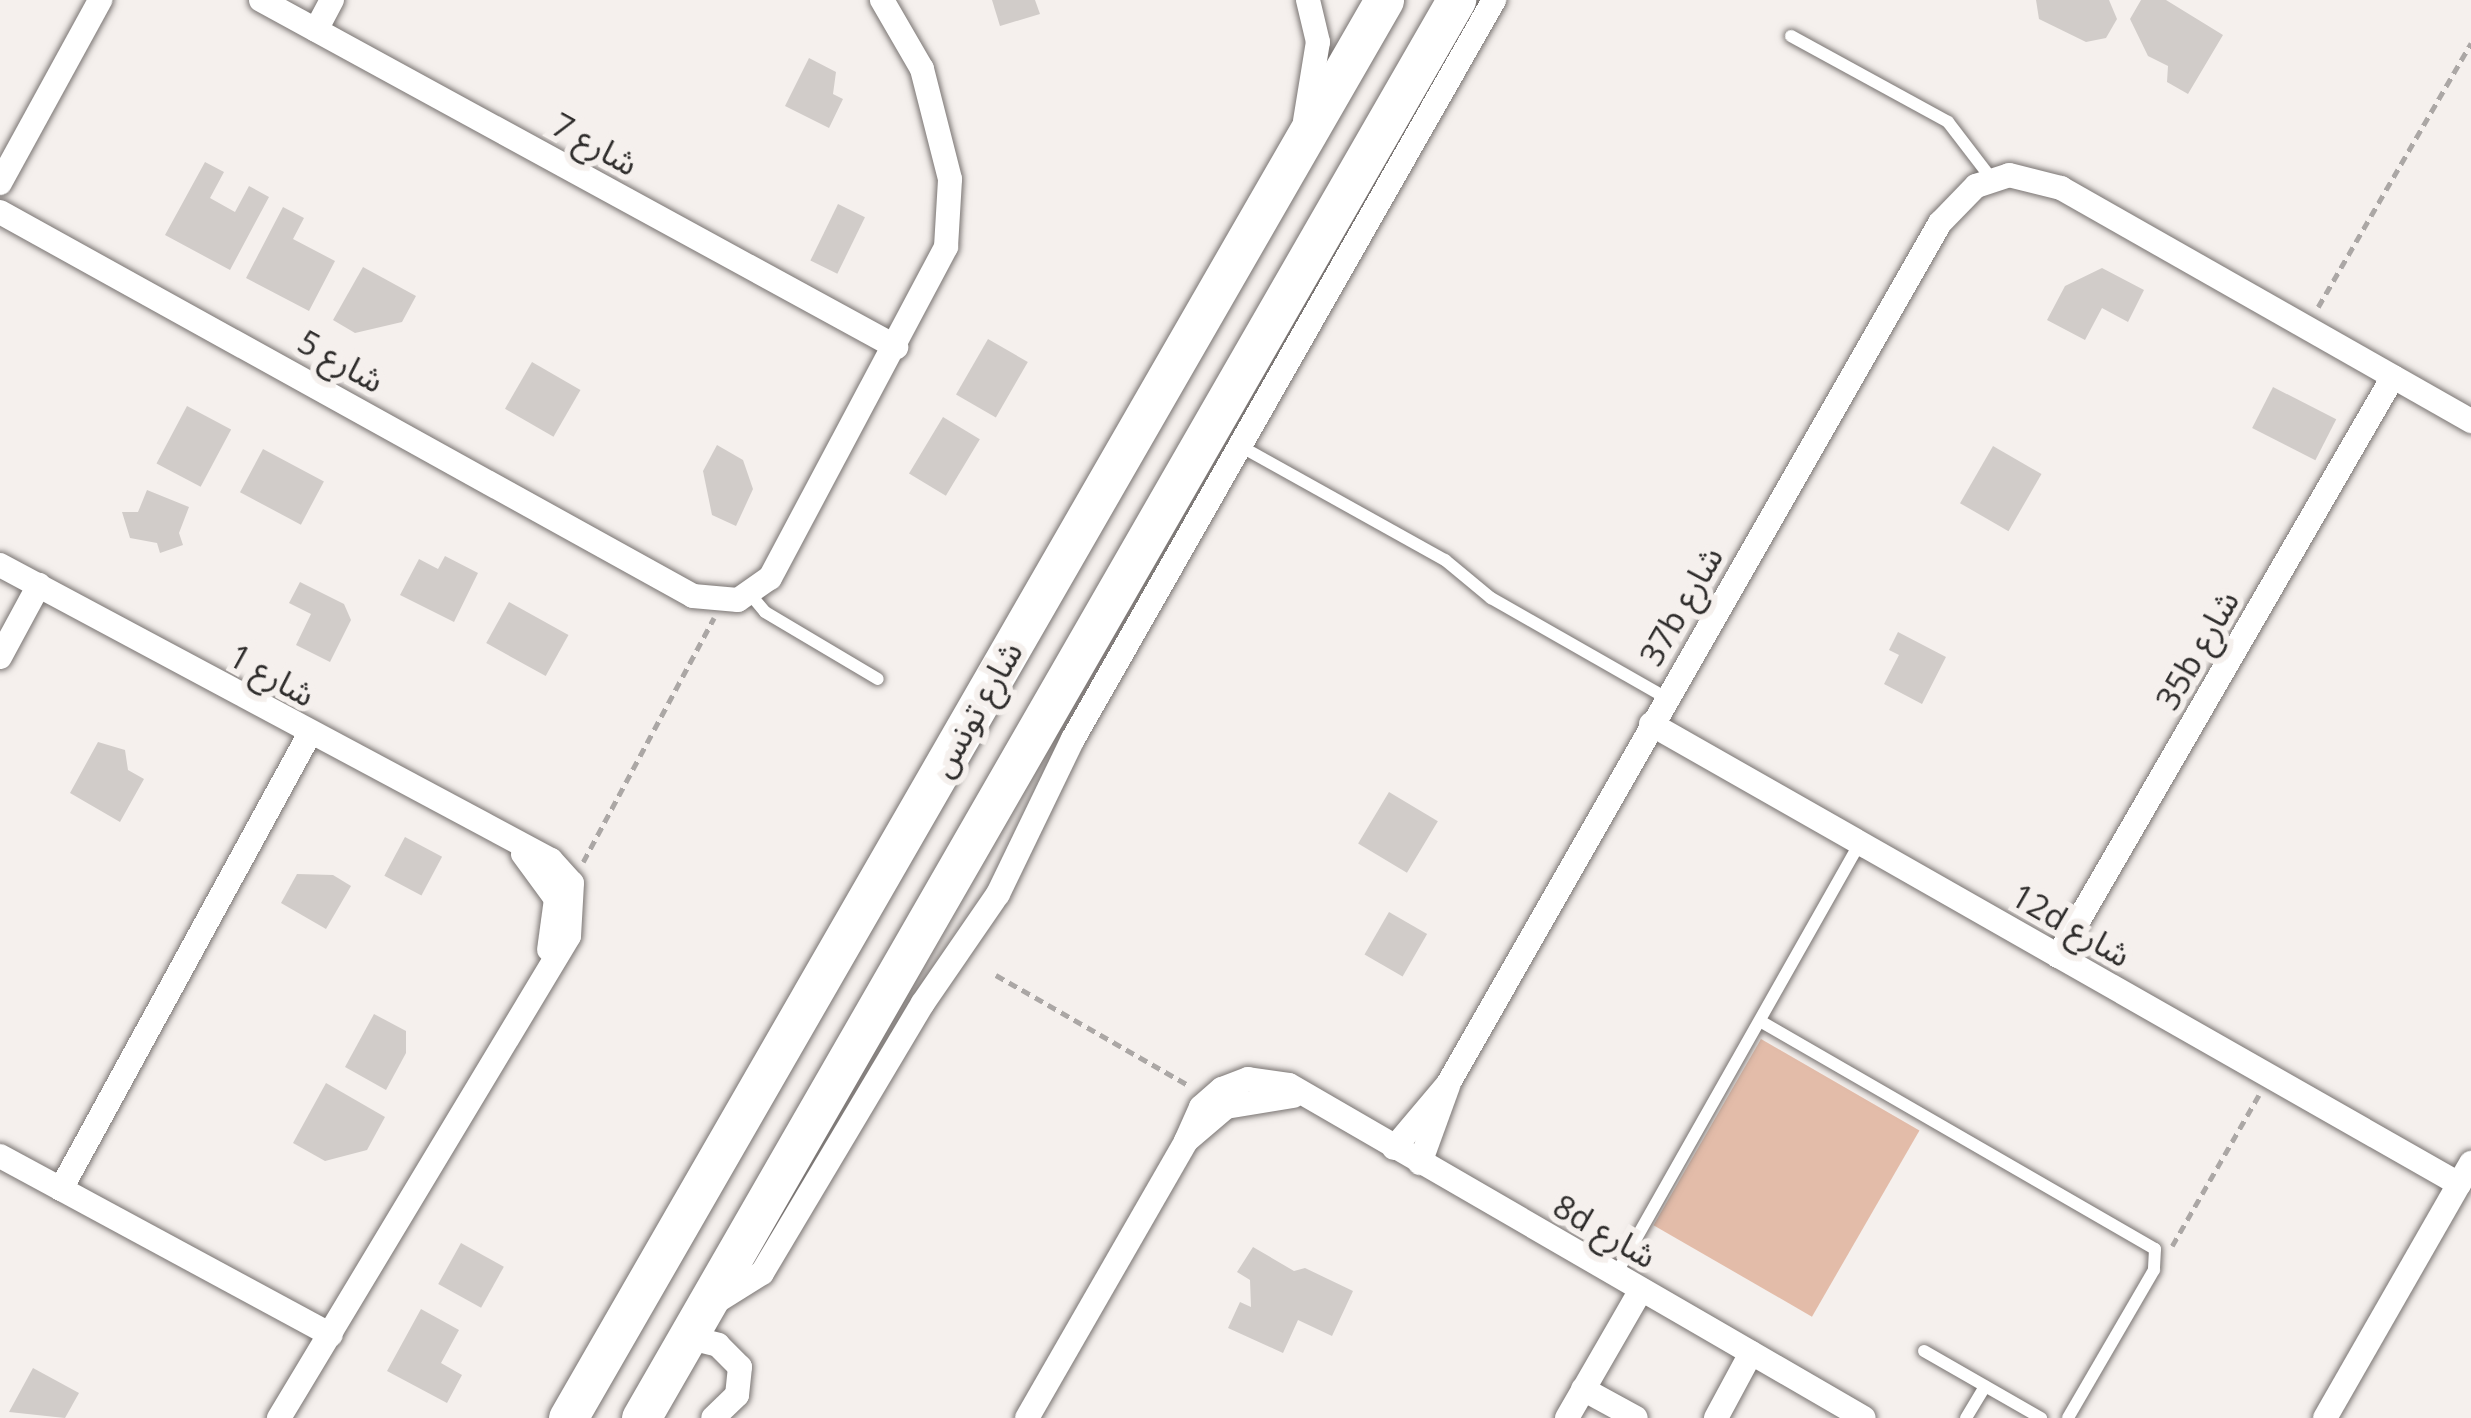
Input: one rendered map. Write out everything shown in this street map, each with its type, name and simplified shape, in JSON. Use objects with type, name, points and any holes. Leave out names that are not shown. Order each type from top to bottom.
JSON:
[{"type":"main road","name":"شارع تونس","points":[[568,1418],[1384,0]]},
{"type":"main road","name":"شارع تونس","points":[[641,1418],[1456,0]]},
{"type":"street","points":[[0,183],[100,0]]},
{"type":"street","name":"شارع 7","points":[[262,0],[896,346]]},
{"type":"street","points":[[316,30],[332,0]]},
{"type":"street","name":"شارع 5","points":[[750,594],[787,544],[946,248],[952,194],[922,69],[882,0]]},
{"type":"street","points":[[1301,143],[1318,42],[1308,0]]},
{"type":"street","points":[[713,1418],[737,1395],[740,1367],[696,1323],[745,1289],[775,1254],[922,1004],[998,894],[1073,739],[1494,0]]},
{"type":"street","points":[[1990,178],[2027,176],[2061,188],[2471,421]]},
{"type":"street","name":"37b شارع","points":[[1420,1163],[1448,1084],[1940,223],[1990,178]]},
{"type":"street","name":"شارع 5","points":[[0,212],[651,567],[693,596],[722,603]]},
{"type":"street","name":"35b شارع","points":[[2058,956],[2393,377]]},
{"type":"street","name":"شارع 5","points":[[651,567],[705,587],[731,587],[787,544]]},
{"type":"street","name":"شارع 1","points":[[0,565],[512,844],[551,860],[572,883],[573,927],[280,1418]]},
{"type":"street","points":[[0,657],[39,586]]},
{"type":"street","points":[[722,603],[750,594]]},
{"type":"street","name":"12d شارع","points":[[1651,724],[2270,1077],[2465,1173]]},
{"type":"street","points":[[61,1190],[310,733]]},
{"type":"street","name":"شارع 1","points":[[512,844],[540,869],[556,899],[543,974]]},
{"type":"street","name":"37b شارع","points":[[1394,1148],[1448,1084]]},
{"type":"street","points":[[1027,1418],[1210,1097],[1239,1091]]},
{"type":"street","points":[[1186,1142],[1239,1091]]},
{"type":"street","name":"8d شارع","points":[[1239,1091],[1312,1101],[1864,1418]]},
{"type":"street","points":[[0,1156],[331,1336]]},
{"type":"street","points":[[2325,1418],[2465,1173]]},
{"type":"street","points":[[1567,1418],[1641,1290]]},
{"type":"street","points":[[1716,1418],[1751,1353]]},
{"type":"street","points":[[1583,1389],[1636,1418]]},
{"type":"lane","points":[[1791,36],[1948,122],[1990,178]]},
{"type":"lane","points":[[1240,446],[1445,560],[1491,598],[1666,698]]},
{"type":"lane","points":[[750,594],[765,613],[878,679]]},
{"type":"lane","points":[[1616,1275],[1860,843]]},
{"type":"lane","points":[[1760,1021],[2150,1244],[2154,1270],[2068,1418]]},
{"type":"lane","points":[[1924,1351],[2041,1418]]},
{"type":"lane","points":[[1966,1418],[1985,1386]]},
{"type":"path","points":[[2306,327],[2471,43]]},
{"type":"path","points":[[572,883],[722,603]]},
{"type":"path","points":[[996,975],[1210,1097]]},
{"type":"path","points":[[2154,1270],[2270,1077]]},
{"type":"shaded area","points":[[1761,1039],[1919,1130],[1812,1317],[1654,1225]]},
{"type":"building","points":[[992,0],[1035,0],[1040,14],[1000,26]]},
{"type":"building","points":[[2036,0],[2109,0],[2117,19],[2106,38],[2086,42],[2039,19]]},
{"type":"building","points":[[2141,0],[2166,0],[2223,35],[2188,94],[2167,82],[2168,66],[2148,56],[2130,19]]},
{"type":"building","points":[[809,58],[836,72],[833,94],[843,99],[829,128],[785,106]]},
{"type":"building","points":[[205,162],[224,172],[210,198],[235,212],[249,186],[269,197],[230,270],[165,235]]},
{"type":"building","points":[[838,204],[865,217],[837,274],[810,261]]},
{"type":"building","points":[[283,207],[304,218],[293,239],[335,261],[309,311],[246,278]]},
{"type":"building","points":[[363,267],[416,296],[402,322],[355,333],[333,320]]},
{"type":"building","points":[[2102,268],[2144,290],[2128,322],[2102,308],[2085,340],[2047,320],[2065,286]]},
{"type":"building","points":[[988,339],[1028,362],[996,417],[956,394]]},
{"type":"building","points":[[532,362],[580,390],[553,437],[505,409]]},
{"type":"building","points":[[2273,387],[2336,419],[2315,460],[2252,428]]},
{"type":"building","points":[[187,406],[231,429],[201,487],[156,463]]},
{"type":"building","points":[[943,417],[980,439],[946,496],[909,474]]},
{"type":"building","points":[[717,445],[743,460],[753,489],[736,526],[712,515],[703,471]]},
{"type":"building","points":[[1993,446],[2041,474],[2008,531],[1960,503]]},
{"type":"building","points":[[263,449],[324,481],[301,525],[240,492]]},
{"type":"building","points":[[147,490],[189,507],[179,533],[183,545],[160,553],[157,543],[130,538],[122,512],[138,512]]},
{"type":"building","points":[[445,556],[478,573],[454,622],[400,595],[419,559],[438,569]]},
{"type":"building","points":[[300,582],[344,604],[351,620],[330,662],[296,645],[311,614],[289,603]]},
{"type":"building","points":[[509,602],[568,635],[546,676],[486,643]]},
{"type":"building","points":[[1898,632],[1946,657],[1922,704],[1884,684],[1899,655],[1889,650]]},
{"type":"building","points":[[98,742],[125,750],[128,770],[144,779],[120,822],[70,793]]},
{"type":"building","points":[[1389,792],[1438,821],[1407,873],[1358,843]]},
{"type":"building","points":[[405,837],[442,857],[421,896],[384,876]]},
{"type":"building","points":[[297,874],[333,875],[351,886],[326,929],[281,903]]},
{"type":"building","points":[[1389,912],[1427,934],[1403,976],[1364,954]]},
{"type":"building","points":[[374,1014],[406,1031],[406,1053],[386,1090],[345,1067]]},
{"type":"building","points":[[326,1083],[385,1117],[367,1150],[325,1161],[293,1143]]},
{"type":"building","points":[[461,1243],[504,1267],[481,1308],[438,1284]]},
{"type":"building","points":[[1253,1247],[1294,1271],[1305,1268],[1353,1291],[1332,1336],[1298,1320],[1283,1353],[1228,1328],[1240,1302],[1251,1307],[1250,1280],[1237,1272]]},
{"type":"building","points":[[421,1309],[459,1330],[441,1363],[462,1375],[447,1403],[387,1371]]},
{"type":"building","points":[[33,1368],[79,1393],[65,1418],[9,1412]]}]
